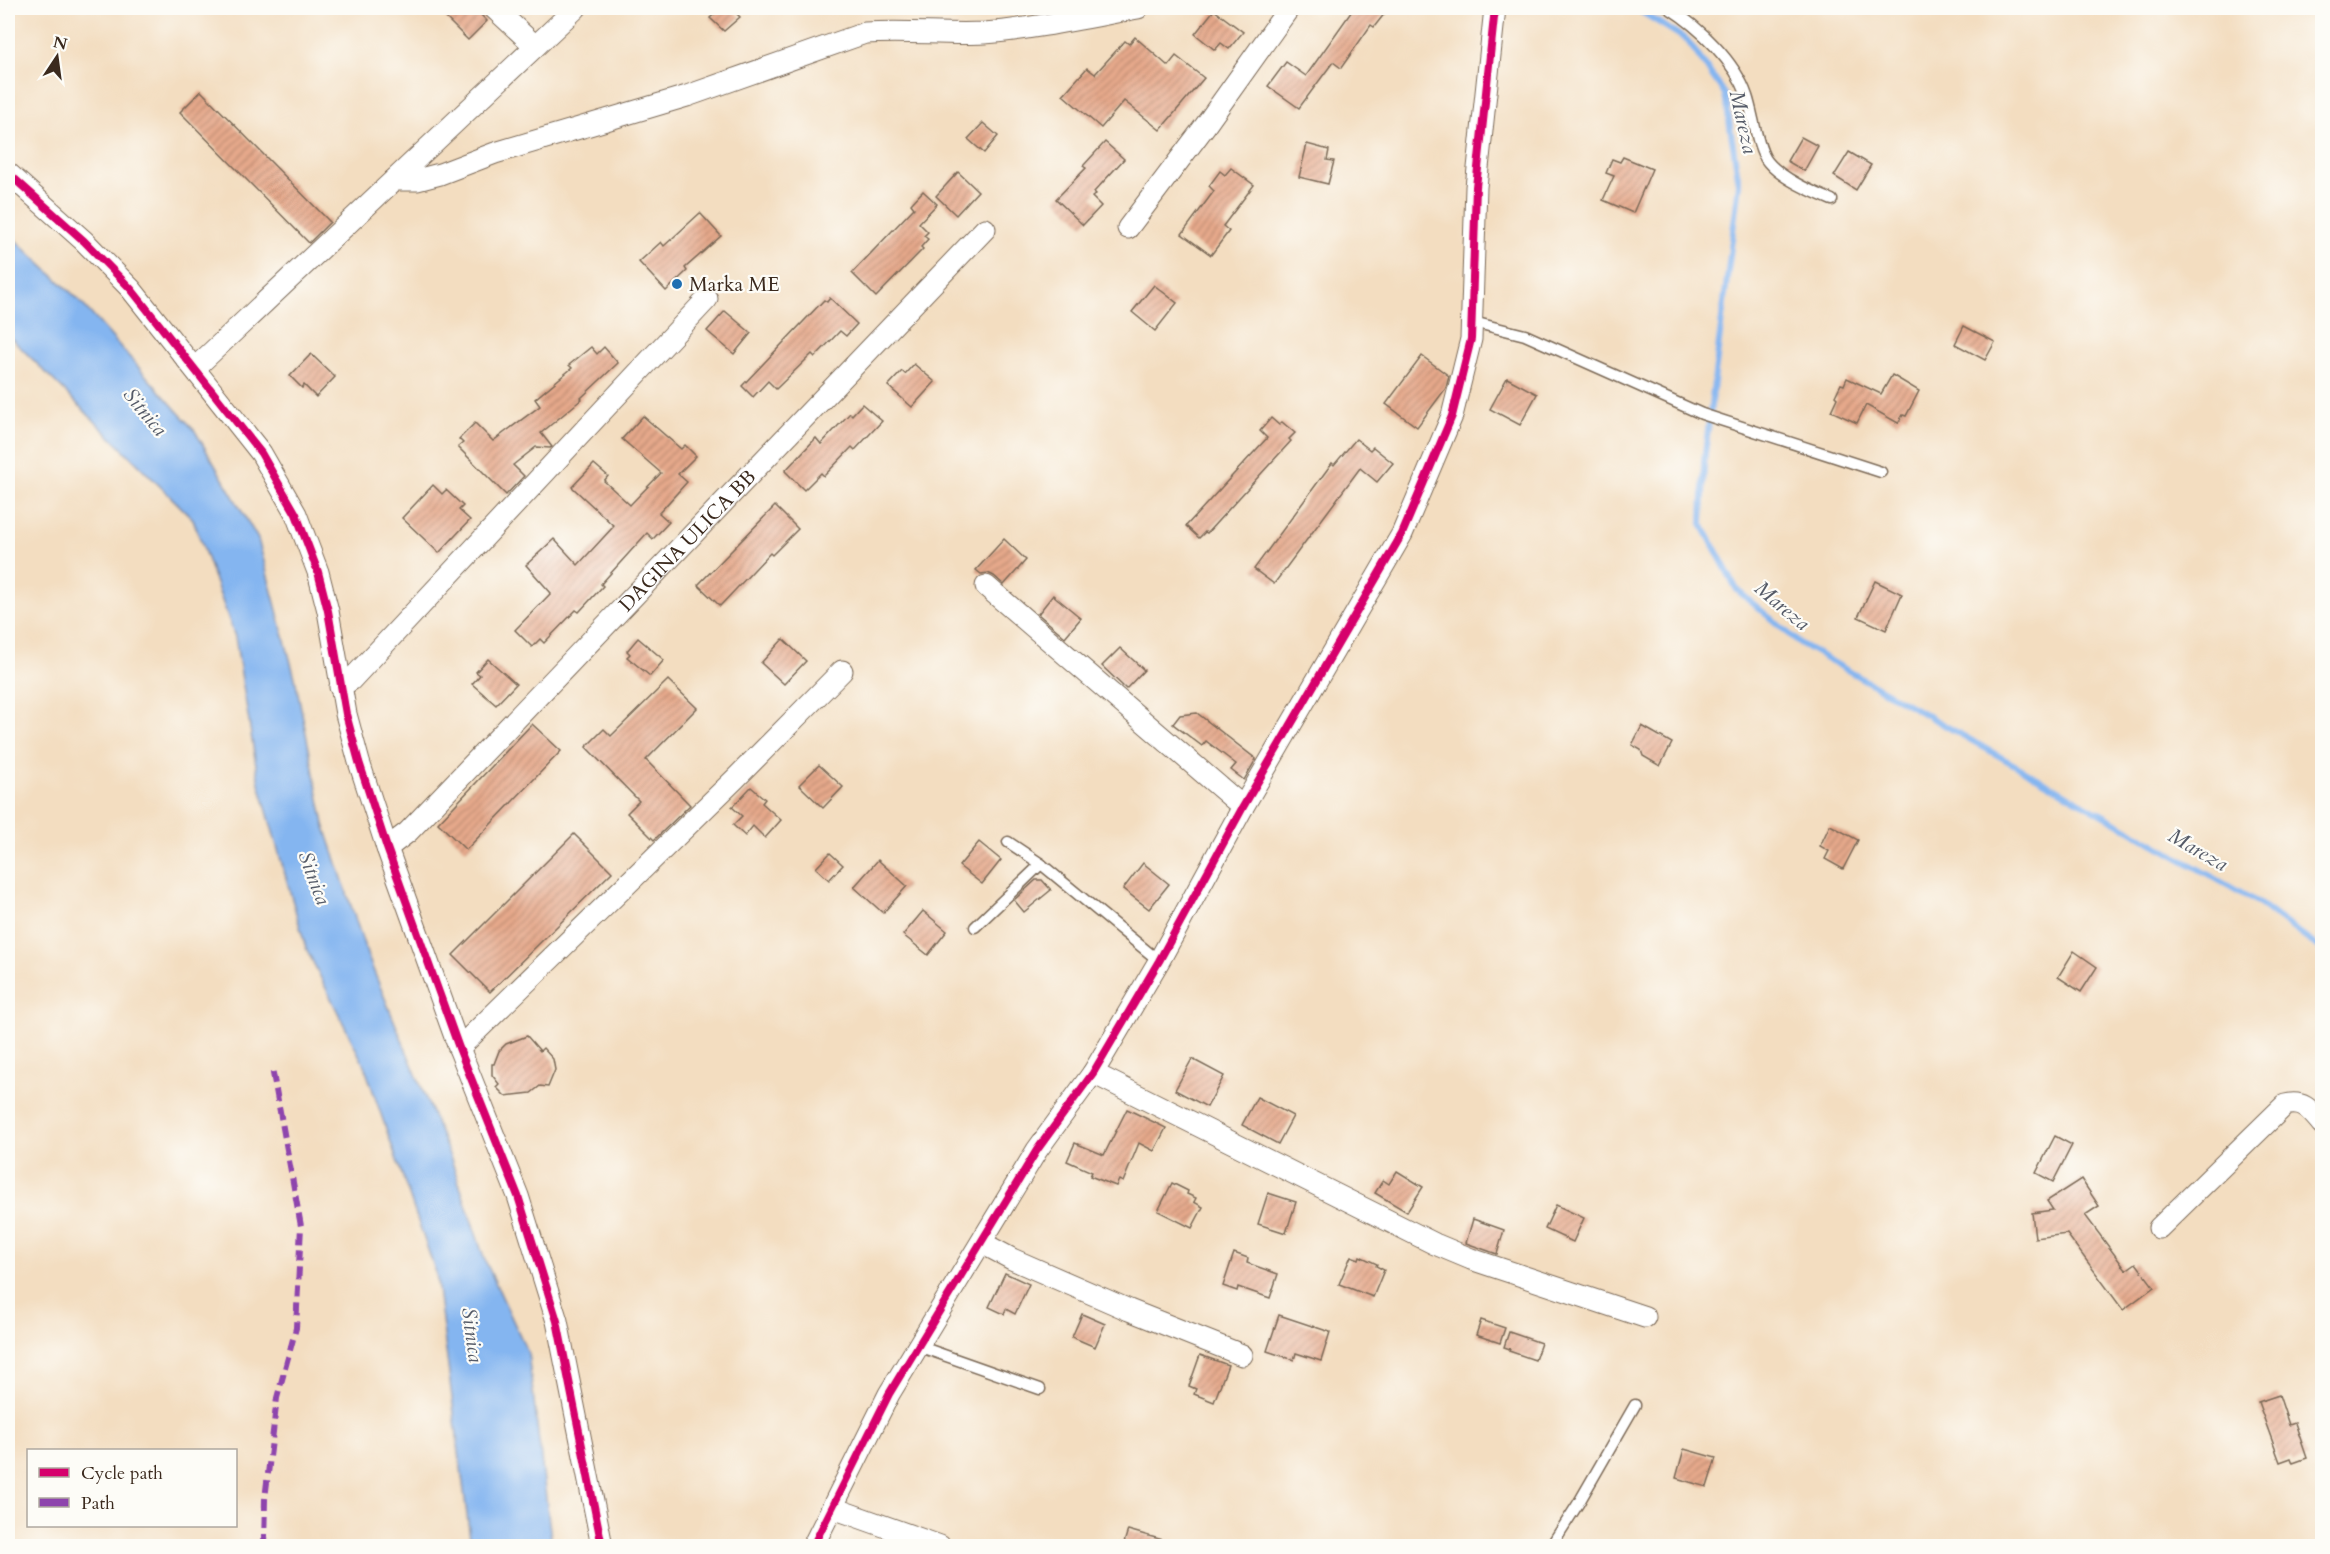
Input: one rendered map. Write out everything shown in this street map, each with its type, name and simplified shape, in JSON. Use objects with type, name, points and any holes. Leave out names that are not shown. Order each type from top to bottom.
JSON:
[{"type":"street","points":[[494,8],[535,46]]},
{"type":"street","points":[[195,368],[576,8]]},
{"type":"street","points":[[394,180],[417,180],[440,174],[548,136],[687,96],[865,33],[940,35],[987,33],[1138,8]]},
{"type":"street","points":[[1128,228],[1205,126],[1289,8]]},
{"type":"street","points":[[813,1546],[889,1394],[1037,1150],[1093,1072],[1159,961],[1243,807],[1402,534],[1452,416],[1473,322],[1476,187],[1495,8]]},
{"type":"street","points":[[8,172],[110,267],[195,368],[261,453],[279,482],[300,524],[324,592],[351,736],[387,848],[459,1048],[518,1196],[557,1321],[602,1546]]},
{"type":"street","name":"DAGINA ULICA BB","points":[[387,848],[408,832],[985,229]]},
{"type":"street","points":[[340,687],[351,680],[706,298]]},
{"type":"street","points":[[986,586],[1243,807]]},
{"type":"street","points":[[459,1048],[735,779],[842,670]]},
{"type":"street","points":[[1093,1072],[1435,1244],[1472,1259],[1645,1317]]},
{"type":"street","points":[[2159,1228],[2285,1105],[2293,1103],[2306,1106],[2322,1124]]},
{"type":"street","points":[[982,1244],[1119,1306],[1242,1355]]},
{"type":"street","points":[[834,1508],[940,1546]]},
{"type":"lane","points":[[1669,8],[1693,24],[1727,62],[1747,95],[1768,162],[1802,188],[1832,200]]},
{"type":"lane","points":[[1473,322],[1525,335],[1701,414],[1881,472]]},
{"type":"lane","points":[[1008,842],[1041,864],[1159,961]]},
{"type":"lane","points":[[975,927],[1041,864]]},
{"type":"lane","points":[[918,1346],[1040,1389]]},
{"type":"lane","points":[[1551,1546],[1635,1405]]},
{"type":"water","name":"Sitnica","points":[[8,233],[78,299],[195,431],[258,539],[295,678],[324,824],[368,957],[452,1162],[484,1258],[528,1353],[552,1546],[471,1546],[436,1273],[364,1065],[306,948],[259,783],[235,637],[193,519],[8,335]]},
{"type":"building","points":[[436,8],[474,8],[487,21],[468,40]]},
{"type":"building","points":[[721,8],[731,8],[740,17],[724,31],[710,18]]},
{"type":"building","points":[[1354,8],[1389,8],[1374,27],[1371,25],[1341,68],[1333,62],[1299,108],[1268,86],[1286,62],[1306,76]]},
{"type":"building","points":[[1214,10],[1243,32],[1229,49],[1221,43],[1215,50],[1195,34]]},
{"type":"building","points":[[1135,37],[1168,66],[1176,56],[1204,78],[1160,130],[1124,101],[1101,128],[1063,95],[1087,68],[1095,74],[1125,41],[1129,44]]},
{"type":"building","points":[[201,91],[330,222],[309,243],[180,112]]},
{"type":"building","points":[[983,123],[998,136],[984,153],[968,139]]},
{"type":"building","points":[[1801,137],[1818,146],[1804,171],[1787,161]]},
{"type":"building","points":[[1105,142],[1124,159],[1094,192],[1096,194],[1092,197],[1101,206],[1083,225],[1056,199],[1086,168],[1083,166]]},
{"type":"building","points":[[1307,144],[1329,150],[1327,160],[1334,161],[1328,184],[1299,177]]},
{"type":"building","points":[[1849,152],[1871,165],[1856,190],[1834,176]]},
{"type":"building","points":[[1623,157],[1652,169],[1633,213],[1603,200],[1614,176],[1606,173],[1612,159],[1620,162]]},
{"type":"building","points":[[1231,168],[1254,185],[1223,226],[1229,231],[1211,255],[1182,234],[1214,191],[1209,186],[1220,171],[1225,175]]},
{"type":"building","points":[[958,172],[978,191],[956,215],[936,196]]},
{"type":"building","points":[[923,191],[937,204],[919,223],[928,232],[924,236],[928,239],[921,247],[923,249],[876,297],[852,273],[914,208],[911,204]]},
{"type":"building","points":[[700,213],[721,236],[685,268],[687,271],[666,291],[639,262],[661,242],[664,246]]},
{"type":"building","points":[[1154,285],[1177,303],[1155,331],[1132,312]]},
{"type":"building","points":[[830,298],[857,324],[846,336],[840,331],[815,357],[812,354],[776,389],[768,381],[753,397],[742,386],[824,300],[827,302]]},
{"type":"building","points":[[725,311],[751,333],[734,354],[707,331]]},
{"type":"building","points":[[1964,326],[1995,342],[1985,360],[1955,344]]},
{"type":"building","points":[[591,347],[597,354],[604,347],[618,363],[582,399],[541,433],[552,447],[536,447],[513,465],[524,476],[506,495],[458,447],[463,443],[459,439],[475,423],[493,441],[540,406],[535,399],[572,368],[569,365]]},
{"type":"building","points":[[311,354],[335,377],[316,397],[290,376]]},
{"type":"building","points":[[1422,356],[1449,376],[1446,388],[1417,427],[1386,404]]},
{"type":"building","points":[[914,364],[935,382],[912,407],[888,386],[902,371],[905,374]]},
{"type":"building","points":[[1892,375],[1919,391],[1906,416],[1903,415],[1898,423],[1866,405],[1857,423],[1831,411],[1837,398],[1835,396],[1847,378],[1881,394]]},
{"type":"building","points":[[1507,378],[1537,394],[1520,425],[1490,409]]},
{"type":"building","points":[[862,404],[882,421],[855,450],[852,447],[824,476],[821,473],[804,490],[785,471],[816,438],[821,444],[850,413],[852,415]]},
{"type":"building","points":[[643,416],[681,449],[685,445],[696,456],[678,474],[687,482],[659,513],[669,522],[653,539],[647,533],[579,612],[576,610],[544,643],[540,639],[532,647],[515,630],[551,593],[526,565],[554,539],[578,565],[614,526],[572,487],[594,464],[608,476],[604,481],[630,505],[661,473],[622,439]]},
{"type":"building","points":[[1271,418],[1279,425],[1282,422],[1295,433],[1289,439],[1291,441],[1207,533],[1205,532],[1199,538],[1186,526],[1267,438],[1260,431]]},
{"type":"building","points":[[1356,439],[1370,450],[1373,447],[1393,463],[1377,482],[1360,468],[1274,584],[1254,569],[1332,463],[1334,465]]},
{"type":"building","points":[[433,485],[442,494],[446,490],[463,506],[459,510],[470,520],[439,553],[402,518]]},
{"type":"building","points":[[775,506],[798,529],[772,555],[770,553],[720,606],[698,585]]},
{"type":"building","points":[[1004,539],[1026,560],[1004,585],[994,576],[988,573],[981,574],[976,570]]},
{"type":"building","points":[[1875,581],[1902,594],[1886,630],[1858,617]]},
{"type":"building","points":[[1053,595],[1081,618],[1065,637],[1038,614]]},
{"type":"building","points":[[638,638],[664,660],[650,676],[627,657],[630,654],[627,651]]},
{"type":"building","points":[[783,639],[806,661],[784,684],[761,663]]},
{"type":"building","points":[[1120,648],[1144,670],[1126,689],[1102,666]]},
{"type":"building","points":[[488,659],[516,684],[496,705],[472,684],[480,675],[476,672]]},
{"type":"building","points":[[668,680],[697,708],[646,760],[690,805],[654,840],[627,813],[639,801],[586,747],[604,729],[611,736]]},
{"type":"building","points":[[1197,713],[1256,759],[1244,780],[1231,770],[1236,764],[1206,741],[1202,746],[1173,724],[1180,715]]},
{"type":"building","points":[[532,724],[561,751],[466,850],[438,823]]},
{"type":"building","points":[[1642,726],[1672,743],[1660,766],[1643,756],[1641,750],[1632,745]]},
{"type":"building","points":[[819,765],[843,787],[823,808],[799,785]]},
{"type":"building","points":[[751,787],[765,799],[762,803],[781,820],[765,838],[753,826],[745,836],[733,825],[742,816],[732,807]]},
{"type":"building","points":[[1830,825],[1858,840],[1843,869],[1825,859],[1829,851],[1820,846]]},
{"type":"building","points":[[574,834],[612,872],[490,992],[453,955]]},
{"type":"building","points":[[979,842],[1001,860],[982,884],[959,866]]},
{"type":"building","points":[[830,853],[843,865],[829,880],[816,868]]},
{"type":"building","points":[[878,860],[907,886],[883,913],[854,887]]},
{"type":"building","points":[[1143,863],[1169,884],[1149,909],[1123,889]]},
{"type":"building","points":[[1036,880],[1042,880],[1051,890],[1024,912],[1014,900]]},
{"type":"building","points":[[923,911],[947,931],[928,955],[903,935]]},
{"type":"building","points":[[2074,951],[2097,967],[2081,992],[2058,977]]},
{"type":"building","points":[[527,1036],[540,1051],[543,1048],[553,1059],[555,1070],[548,1087],[540,1086],[531,1093],[505,1096],[496,1087],[499,1084],[492,1075],[492,1064],[506,1044]]},
{"type":"building","points":[[1192,1059],[1224,1076],[1207,1107],[1175,1090]]},
{"type":"building","points":[[1257,1097],[1293,1116],[1278,1144],[1242,1125]]},
{"type":"building","points":[[1127,1109],[1166,1128],[1154,1151],[1139,1143],[1123,1182],[1119,1180],[1116,1186],[1090,1176],[1092,1172],[1067,1161],[1075,1143],[1104,1155]]},
{"type":"building","points":[[2055,1136],[2072,1145],[2053,1182],[2036,1173]]},
{"type":"building","points":[[1397,1171],[1423,1187],[1407,1212],[1375,1193],[1383,1180],[1389,1184]]},
{"type":"building","points":[[2081,1179],[2099,1206],[2085,1215],[2126,1270],[2136,1263],[2154,1287],[2123,1310],[2067,1234],[2035,1238],[2032,1213],[2053,1210],[2047,1201]]},
{"type":"building","points":[[1172,1183],[1188,1191],[1187,1194],[1196,1198],[1194,1202],[1203,1207],[1192,1228],[1158,1211]]},
{"type":"building","points":[[1268,1193],[1296,1202],[1286,1233],[1258,1224]]},
{"type":"building","points":[[1556,1205],[1584,1218],[1573,1242],[1545,1229]]},
{"type":"building","points":[[1473,1219],[1504,1230],[1497,1254],[1466,1243]]},
{"type":"building","points":[[1234,1253],[1248,1258],[1247,1263],[1278,1274],[1270,1298],[1238,1287],[1237,1291],[1223,1286]]},
{"type":"building","points":[[1351,1256],[1359,1259],[1360,1256],[1384,1270],[1373,1297],[1339,1284]]},
{"type":"building","points":[[1005,1273],[1029,1284],[1015,1314],[1006,1309],[1004,1314],[989,1307]]},
{"type":"building","points":[[1082,1314],[1105,1324],[1095,1347],[1072,1337]]},
{"type":"building","points":[[1279,1315],[1330,1332],[1321,1361],[1296,1353],[1294,1360],[1267,1351]]},
{"type":"building","points":[[1481,1320],[1505,1328],[1500,1343],[1476,1335]]},
{"type":"building","points":[[1509,1332],[1541,1343],[1535,1360],[1504,1347]]},
{"type":"building","points":[[1200,1355],[1228,1365],[1214,1402],[1194,1394],[1196,1389],[1189,1386]]},
{"type":"building","points":[[2279,1395],[2289,1425],[2295,1423],[2307,1458],[2293,1463],[2291,1458],[2280,1462],[2258,1402]]},
{"type":"building","points":[[1684,1449],[1716,1458],[1707,1487],[1676,1478]]},
{"type":"building","points":[[1128,1530],[1170,1542],[1169,1546],[1123,1546]]},
{"type":"waterway","name":"Mareza","points":[[1635,8],[1687,40],[1725,94],[1739,184],[1704,461],[1702,524],[1737,590],[1801,644],[2257,902],[2322,950]]},
{"type":"marked path","points":[[264,1546],[265,1499],[277,1398],[296,1328],[301,1226],[272,1068]]},
{"type":"cycle path","points":[[813,1546],[889,1394],[1037,1150],[1093,1073],[1159,961],[1243,807],[1402,534],[1452,416],[1471,339],[1476,187],[1495,8]]},
{"type":"cycle path","points":[[8,173],[84,241],[131,289],[261,453],[296,514],[318,572],[328,611],[346,714],[359,762],[387,848],[459,1048],[518,1196],[557,1321],[602,1546]]},
{"type":"place","name":"Marka ME","points":[[677,284]]}]
